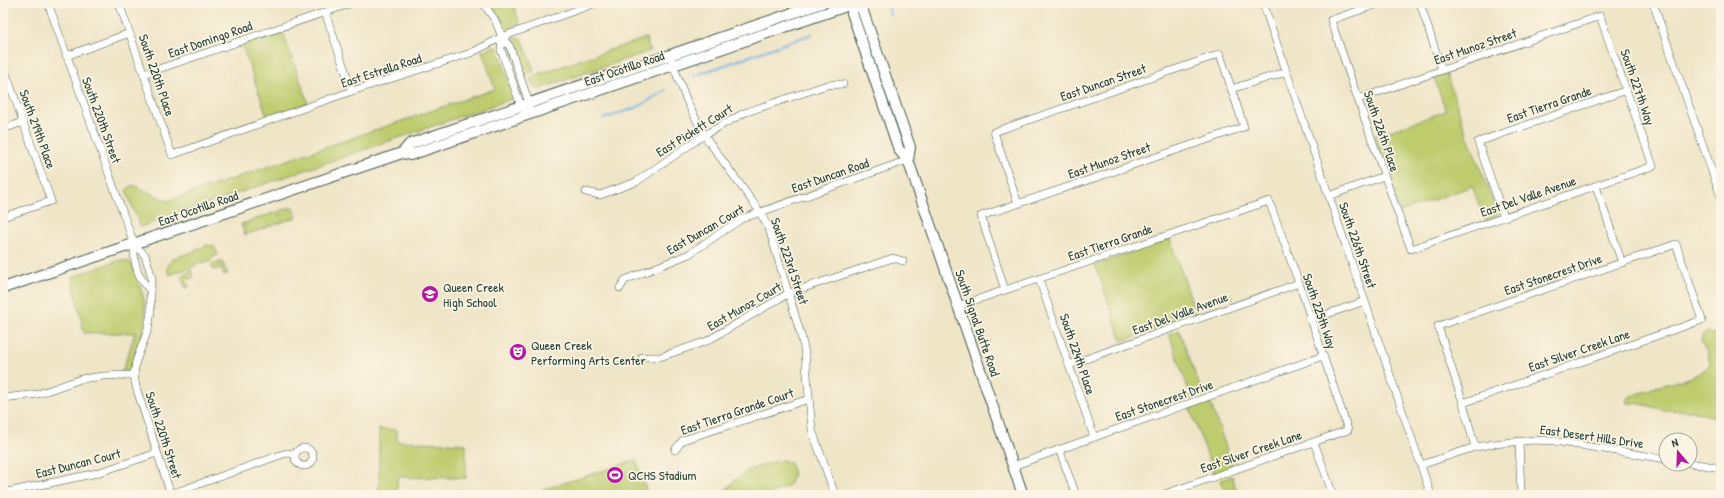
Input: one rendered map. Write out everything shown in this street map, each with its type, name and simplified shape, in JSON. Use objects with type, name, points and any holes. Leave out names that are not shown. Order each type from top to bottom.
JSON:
[{"type":"main road","name":"East Ocotillo Road","points":[[402,153],[410,155],[528,115],[822,3]]},
{"type":"main road","name":"East Ocotillo Road","points":[[3,288],[402,153],[410,144],[525,104],[854,3]]},
{"type":"main road","name":"South Signal Butte Road","points":[[854,3],[852,12],[899,150],[908,160],[1023,495]]},
{"type":"street","name":"South 220th Street","points":[[48,3],[134,244],[133,259],[142,282],[150,290]]},
{"type":"street","name":"South 220th Place","points":[[119,3],[172,155]]},
{"type":"street","name":"East Domingo Road","points":[[144,74],[352,3]]},
{"type":"street","points":[[483,3],[495,20],[502,37],[510,48],[528,115]]},
{"type":"street","name":"East Estrella Road","points":[[172,155],[352,92],[471,53],[502,37],[596,3]]},
{"type":"street","name":"South 226th Street","points":[[1263,3],[1430,495]]},
{"type":"street","name":"South 226th Place","points":[[1381,3],[1331,20],[1384,176],[1411,249]]},
{"type":"street","points":[[1420,3],[1442,70]]},
{"type":"street","points":[[1653,3],[1721,197]]},
{"type":"street","points":[[325,12],[352,92]]},
{"type":"street","name":"East Munoz Street","points":[[1358,99],[1600,16]]},
{"type":"street","name":"South 227th Way","points":[[1600,16],[1653,166]]},
{"type":"street","points":[[66,56],[130,33]]},
{"type":"street","name":"East Duncan Street","points":[[1018,204],[994,132],[1220,54],[1231,89]]},
{"type":"street","name":"South 223rd Street","points":[[671,60],[686,99],[704,135],[760,212],[769,229],[801,335],[812,430],[835,495]]},
{"type":"street","name":"South 219th Place","points":[[3,65],[51,201],[3,216]]},
{"type":"street","points":[[1231,89],[1286,72]]},
{"type":"street","name":"East Pickett Court","points":[[586,192],[600,195],[636,182],[704,135],[744,113],[827,85],[843,84]]},
{"type":"street","name":"East Munoz Street","points":[[1005,290],[982,216],[1244,127],[1231,89]]},
{"type":"street","name":"East Tierra Grande","points":[[1504,217],[1478,142],[1627,90]]},
{"type":"street","points":[[3,129],[23,122]]},
{"type":"street","name":"East Duncan Road","points":[[760,212],[908,160]]},
{"type":"street","name":"East Del Valle Avenue","points":[[1411,249],[1653,166]]},
{"type":"street","points":[[1328,196],[1384,176]]},
{"type":"street","points":[[1596,186],[1622,263]]},
{"type":"street","name":"East Tierra Grande","points":[[958,306],[1269,201]]},
{"type":"street","name":"South 225th Way","points":[[1269,201],[1299,283],[1310,320],[1348,430]]},
{"type":"street","name":"East Duncan Court","points":[[620,288],[625,280],[689,254],[741,219],[760,212]]},
{"type":"street","name":"South 220th Street","points":[[134,244],[145,255],[152,278],[150,290],[151,311],[148,330],[136,361],[134,375],[139,399],[171,494]]},
{"type":"street","name":"East Stonecrest Drive","points":[[1463,403],[1438,326],[1676,244],[1702,320]]},
{"type":"street","name":"East Munoz Court","points":[[642,356],[660,357],[707,341],[789,293],[893,258],[903,262]]},
{"type":"street","name":"South 224th Place","points":[[1039,279],[1094,437]]},
{"type":"street","name":"East Del Valle Avenue","points":[[1069,365],[1299,283]]},
{"type":"street","points":[[1310,320],[1365,301]]},
{"type":"street","name":"East Silver Creek Lane","points":[[1463,403],[1702,320]]},
{"type":"street","name":"East Stonecrest Drive","points":[[1013,466],[1323,356]]},
{"type":"street","points":[[3,398],[38,394],[81,379],[103,376],[134,375]]},
{"type":"street","name":"East Tierra Grande Court","points":[[675,450],[683,440],[809,399]]},
{"type":"street","points":[[1463,403],[1475,448]]},
{"type":"street","name":"East Silver Creek Lane","points":[[1162,495],[1348,430]]},
{"type":"street","points":[[1519,441],[1521,495]]},
{"type":"street","name":"East Desert Hills Drive","points":[[1421,465],[1475,448],[1519,441],[1554,441],[1658,458]]},
{"type":"street","points":[[1314,442],[1333,495]]},
{"type":"street","points":[[1059,449],[1076,495]]},
{"type":"street","name":"East Duncan Court","points":[[3,493],[97,473],[157,453]]},
{"type":"street","points":[[171,494],[286,453],[295,454]]},
{"type":"street","points":[[1698,464],[1721,468]]},
{"type":"green space","points":[[488,3],[513,3],[520,24],[505,30]]},
{"type":"green space","points":[[282,30],[308,103],[267,116],[242,45]]},
{"type":"green space","points":[[522,38],[534,71],[522,76],[511,44],[514,39]]},
{"type":"green space","points":[[646,38],[650,51],[539,89],[532,84],[530,80],[533,76]]},
{"type":"green space","points":[[494,46],[498,48],[514,98],[140,227],[126,190],[133,185],[168,201],[495,89],[482,51]]},
{"type":"green space","points":[[1446,73],[1466,132],[1498,214],[1485,220],[1472,186],[1400,212],[1375,136],[1446,111],[1434,77]]},
{"type":"green space","points":[[292,207],[297,217],[245,235],[241,224]]},
{"type":"green space","points":[[1170,239],[1197,316],[1122,341],[1095,265]]},
{"type":"green space","points":[[207,245],[214,246],[218,255],[213,257],[210,262],[202,262],[191,269],[186,269],[170,275],[167,269],[172,259]]},
{"type":"green space","points":[[120,260],[130,262],[132,265],[145,305],[145,321],[132,372],[122,372],[135,333],[84,333],[72,277]]},
{"type":"green space","points":[[222,261],[228,274],[224,275],[221,268],[213,270],[211,265]]},
{"type":"green space","points":[[192,271],[194,277],[186,280],[189,287],[185,288],[181,276]]},
{"type":"green space","points":[[1179,330],[1203,395],[1192,399],[1169,334]]},
{"type":"green space","points":[[1706,332],[1714,334],[1721,332],[1721,419],[1693,411],[1665,410],[1637,403],[1627,403],[1627,398],[1653,388],[1683,380],[1704,370],[1710,364],[1708,354],[1701,342],[1703,334]]},
{"type":"green space","points":[[1210,402],[1233,467],[1214,474],[1190,408]]},
{"type":"green space","points":[[379,429],[397,430],[397,441],[466,444],[466,478],[398,477],[396,495],[379,495]]},
{"type":"green space","name":"QCHS Stadium","points":[[636,460],[648,495],[544,495],[542,490]]},
{"type":"green space","points":[[782,460],[790,463],[794,473],[789,485],[767,495],[721,495],[736,479],[751,469]]},
{"type":"green space","points":[[1232,476],[1238,495],[1226,495],[1220,480]]},
{"type":"waterway","points":[[888,3],[890,15]]},
{"type":"waterway","points":[[694,76],[812,34]]},
{"type":"waterway","points":[[603,119],[638,107],[666,90]]},
{"type":"place","name":"Queen Creek High School","points":[[430,294]]},
{"type":"place","name":"Queen Creek Performing Arts Center","points":[[518,352]]},
{"type":"place","name":"QCHS Stadium","points":[[615,475]]}]
